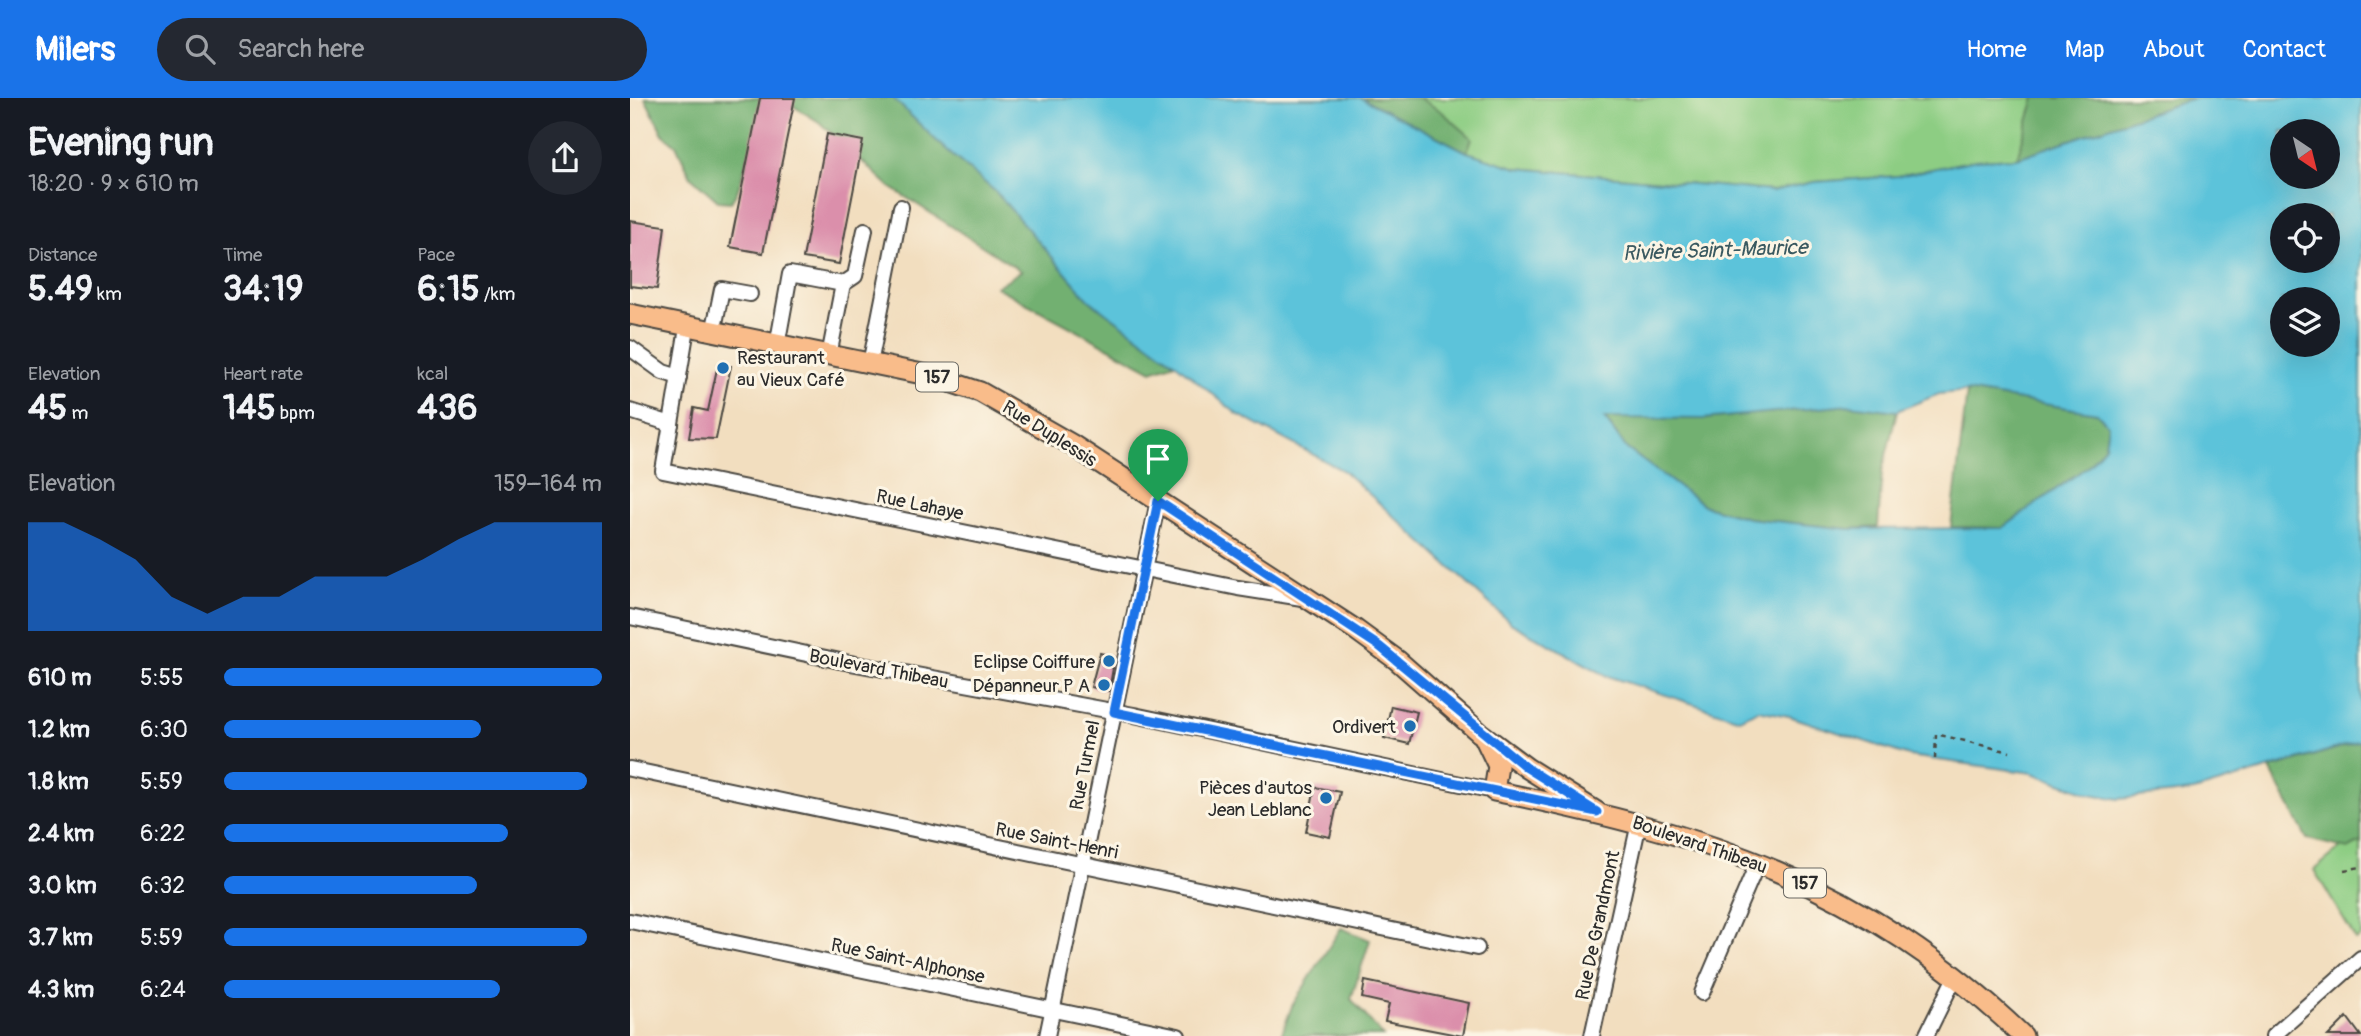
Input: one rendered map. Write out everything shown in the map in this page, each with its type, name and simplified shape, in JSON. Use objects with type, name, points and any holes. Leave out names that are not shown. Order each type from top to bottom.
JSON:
[{"type":"main road","name":"Rue Duplessis","points":[[630,314],[687,328],[943,379],[993,398],[1311,599],[1397,660],[1480,733],[1534,773],[1597,812]]},
{"type":"main road","name":"Rue Duplessis","points":[[1480,733],[1497,761],[1494,791]]},
{"type":"main road","name":"Boulevard Thibeau","points":[[1494,791],[1639,823],[1758,862],[1863,912],[1956,975],[2023,1036]]},
{"type":"street","points":[[870,364],[901,207]]},
{"type":"street","points":[[829,356],[843,284],[855,275],[865,230]]},
{"type":"street","points":[[777,346],[790,274],[843,284]]},
{"type":"street","points":[[713,333],[722,289],[750,294]]},
{"type":"street","name":"Rue Lahaye","points":[[687,328],[663,471],[1144,569],[1311,599]]},
{"type":"street","points":[[630,348],[663,372],[679,377]]},
{"type":"street","points":[[630,411],[671,424]]},
{"type":"street","name":"Rue Turmel","points":[[1047,1036],[1158,501]]},
{"type":"street","name":"Boulevard Thibeau","points":[[630,617],[1114,712],[1494,791]]},
{"type":"street","name":"Rue Saint-Henri","points":[[630,769],[1477,948]]},
{"type":"street","name":"Rue De Grandmont","points":[[1592,1036],[1639,823]]},
{"type":"street","points":[[1702,993],[1758,862]]},
{"type":"street","name":"Rue Saint-Alphonse","points":[[630,920],[1178,1036]]},
{"type":"street","points":[[2273,1036],[2361,958]]},
{"type":"street","points":[[1926,1036],[1956,975]]},
{"type":"path","points":[[1935,759],[1936,734],[2010,752]]},
{"type":"path","points":[[2344,870],[2361,867]]},
{"type":"green space","points":[[645,98],[893,98],[945,149],[996,192],[1089,300],[1175,363],[1152,371],[996,287],[1021,271],[890,187],[819,122],[793,106],[765,107],[737,192],[731,202],[718,201],[691,177],[676,145],[663,134]]},
{"type":"green space","points":[[1361,98],[2216,98],[2017,158],[1976,160],[1898,176],[1814,182],[1772,191],[1517,168],[1467,152]]},
{"type":"green space","points":[[1361,98],[1419,98],[1441,111],[1472,138],[1467,152]]},
{"type":"green space","points":[[2035,98],[2195,98],[2017,158]]},
{"type":"green space","points":[[1967,391],[2097,413],[2108,425],[2105,446],[2088,466],[2003,528],[1951,527]]},
{"type":"green space","points":[[1850,405],[1897,411],[1882,472],[1878,527],[1849,529],[1748,518],[1705,506],[1627,449],[1604,417],[1703,419]]},
{"type":"green space","points":[[2361,741],[2361,842],[2348,849],[2307,839],[2270,769]]},
{"type":"green space","points":[[2361,831],[2361,936],[2356,940],[2314,870]]},
{"type":"green space","points":[[1341,928],[1370,940],[1351,999],[1383,1036],[1281,1036],[1292,1006]]},
{"type":"water","name":"Rivière Saint-Maurice","points":[[893,98],[1361,98],[1467,152],[1517,168],[1772,191],[1814,182],[1898,176],[1976,160],[2017,158],[2195,98],[2361,98],[2361,741],[2194,791],[2119,799],[2090,794],[2033,773],[1909,756],[1789,716],[1758,710],[1740,719],[1607,676],[1512,624],[1344,471],[1237,414],[1175,363],[1089,300],[996,192],[945,149]],"holes":[[[1967,391],[2097,413],[2108,425],[2105,446],[2088,466],[2003,528],[1849,529],[1748,518],[1705,506],[1627,449],[1604,418],[1703,419],[1850,405],[1897,411],[1939,394]]]},
{"type":"building","points":[[760,98],[795,98],[763,253],[730,247]]},
{"type":"building","points":[[827,134],[863,141],[839,264],[803,258]]},
{"type":"building","points":[[630,221],[665,226],[657,289],[630,286]]},
{"type":"building","points":[[718,364],[731,366],[716,439],[689,438],[694,408],[708,411]]},
{"type":"building","points":[[1100,653],[1112,656],[1109,691],[1091,687]]},
{"type":"building","points":[[1391,706],[1417,712],[1409,744],[1384,738]]},
{"type":"building","points":[[1315,787],[1340,792],[1330,837],[1306,832]]},
{"type":"building","points":[[1365,981],[1469,1003],[1463,1036],[1385,1021],[1389,1004],[1362,998]]},
{"type":"building","points":[[2347,1017],[2361,1036],[2328,1036]]},
{"type":"place","name":"Restaurant au Vieux Café","points":[[723,368]]},
{"type":"place","name":"Eclipse Coiffure","points":[[1109,661]]},
{"type":"place","name":"Dépanneur P A","points":[[1104,685]]},
{"type":"place","name":"Ordivert","points":[[1410,726]]},
{"type":"place","name":"Pièces d'autos Jean Leblanc","points":[[1326,798]]},
{"type":"route","points":[[1158,501],[1379,646],[1480,733],[1499,744],[1527,768],[1597,812],[1114,712],[1158,501]]}]
